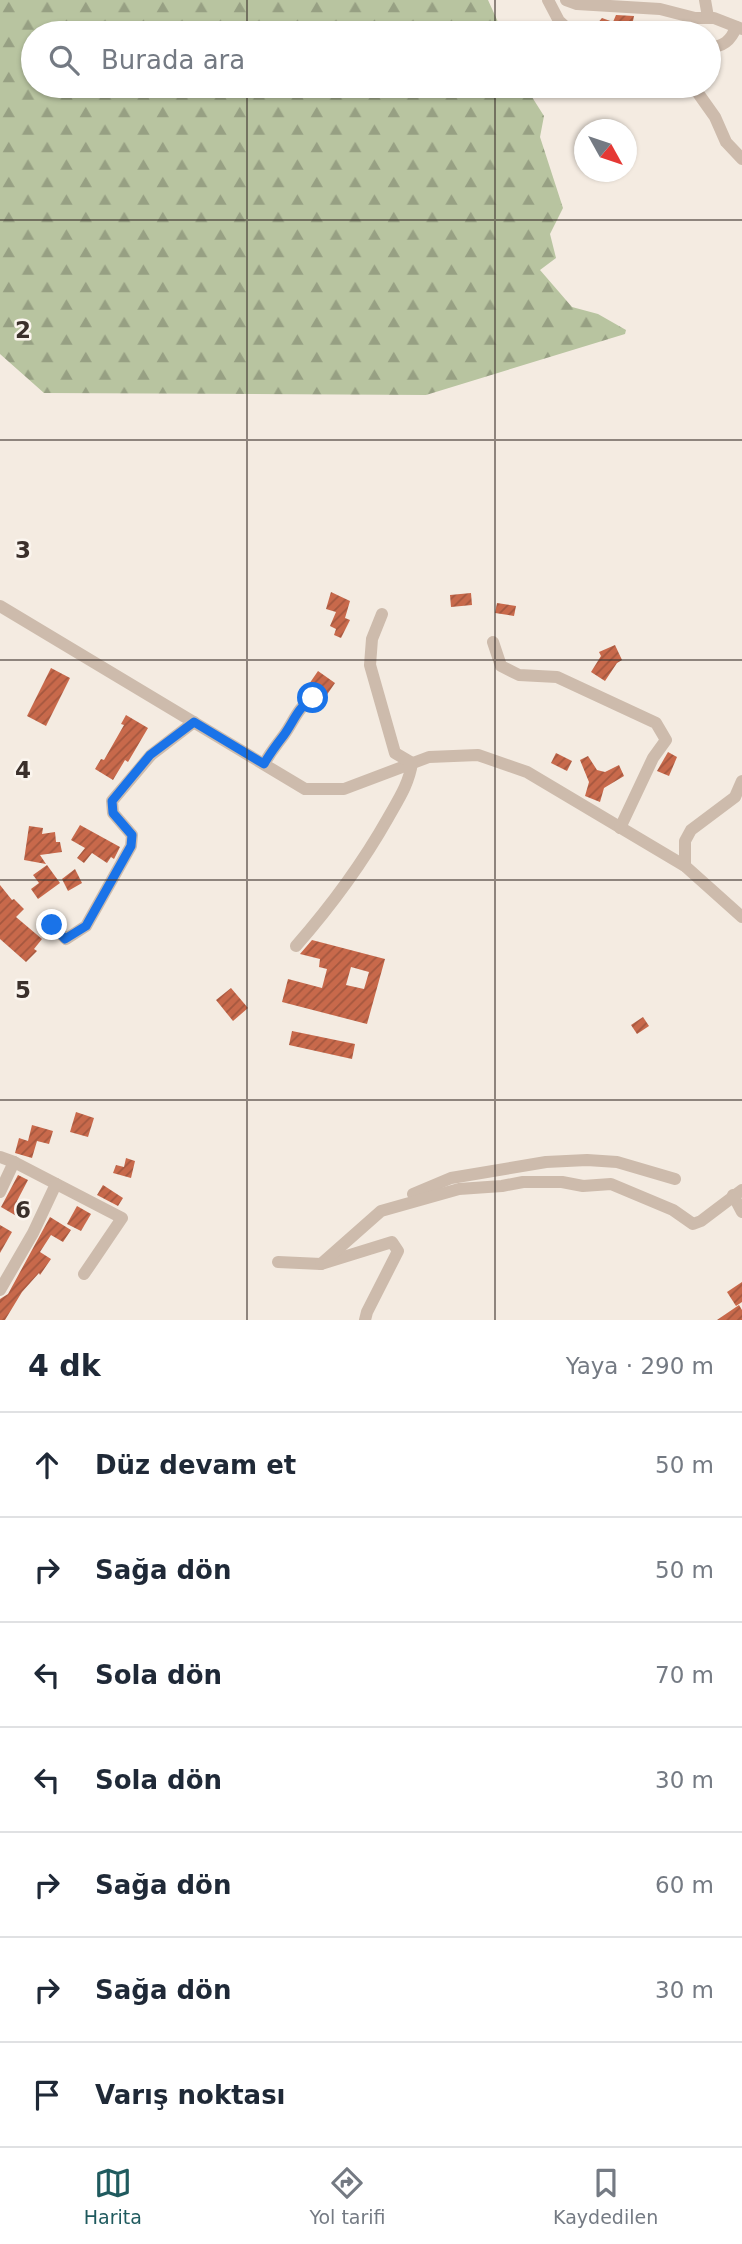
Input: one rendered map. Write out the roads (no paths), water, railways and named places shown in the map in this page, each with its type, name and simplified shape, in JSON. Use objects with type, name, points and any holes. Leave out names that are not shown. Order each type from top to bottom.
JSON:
[{"type":"street","points":[[548,0],[559,21]]},
{"type":"street","points":[[566,0],[577,4],[660,9],[719,21]]},
{"type":"street","points":[[705,0],[708,17]]},
{"type":"street","points":[[721,22],[739,28],[726,43],[721,44]]},
{"type":"street","points":[[702,98],[715,117],[726,142],[742,159]]},
{"type":"street","points":[[0,606],[305,789],[344,789],[429,757],[478,755],[527,772],[684,866],[742,917]]},
{"type":"street","points":[[382,614],[372,639],[370,665],[395,753],[412,763]]},
{"type":"street","points":[[494,642],[501,666],[519,675],[557,677],[656,723],[666,740],[653,758],[620,828]]},
{"type":"street","points":[[264,764],[304,703],[313,698]]},
{"type":"street","points":[[52,925],[65,939],[86,926],[131,846],[132,835],[113,813],[112,801],[150,755],[194,722]]},
{"type":"street","points":[[296,946],[327,910],[364,859],[410,779],[412,763]]},
{"type":"street","points":[[684,866],[685,841],[691,830],[735,797],[742,781]]},
{"type":"street","points":[[0,1157],[122,1218],[84,1274]]},
{"type":"street","points":[[321,1264],[382,1211],[451,1178],[546,1162],[587,1160],[617,1162],[675,1180]]},
{"type":"street","points":[[0,1192],[14,1162]]},
{"type":"street","points":[[382,1211],[459,1189],[523,1182],[562,1182],[583,1186],[603,1183],[618,1186],[673,1210],[693,1224],[738,1193],[742,1212]]},
{"type":"street","points":[[0,1290],[33,1233],[55,1184]]},
{"type":"street","points":[[278,1262],[321,1264],[384,1242],[392,1242],[398,1251],[365,1320]]}]
